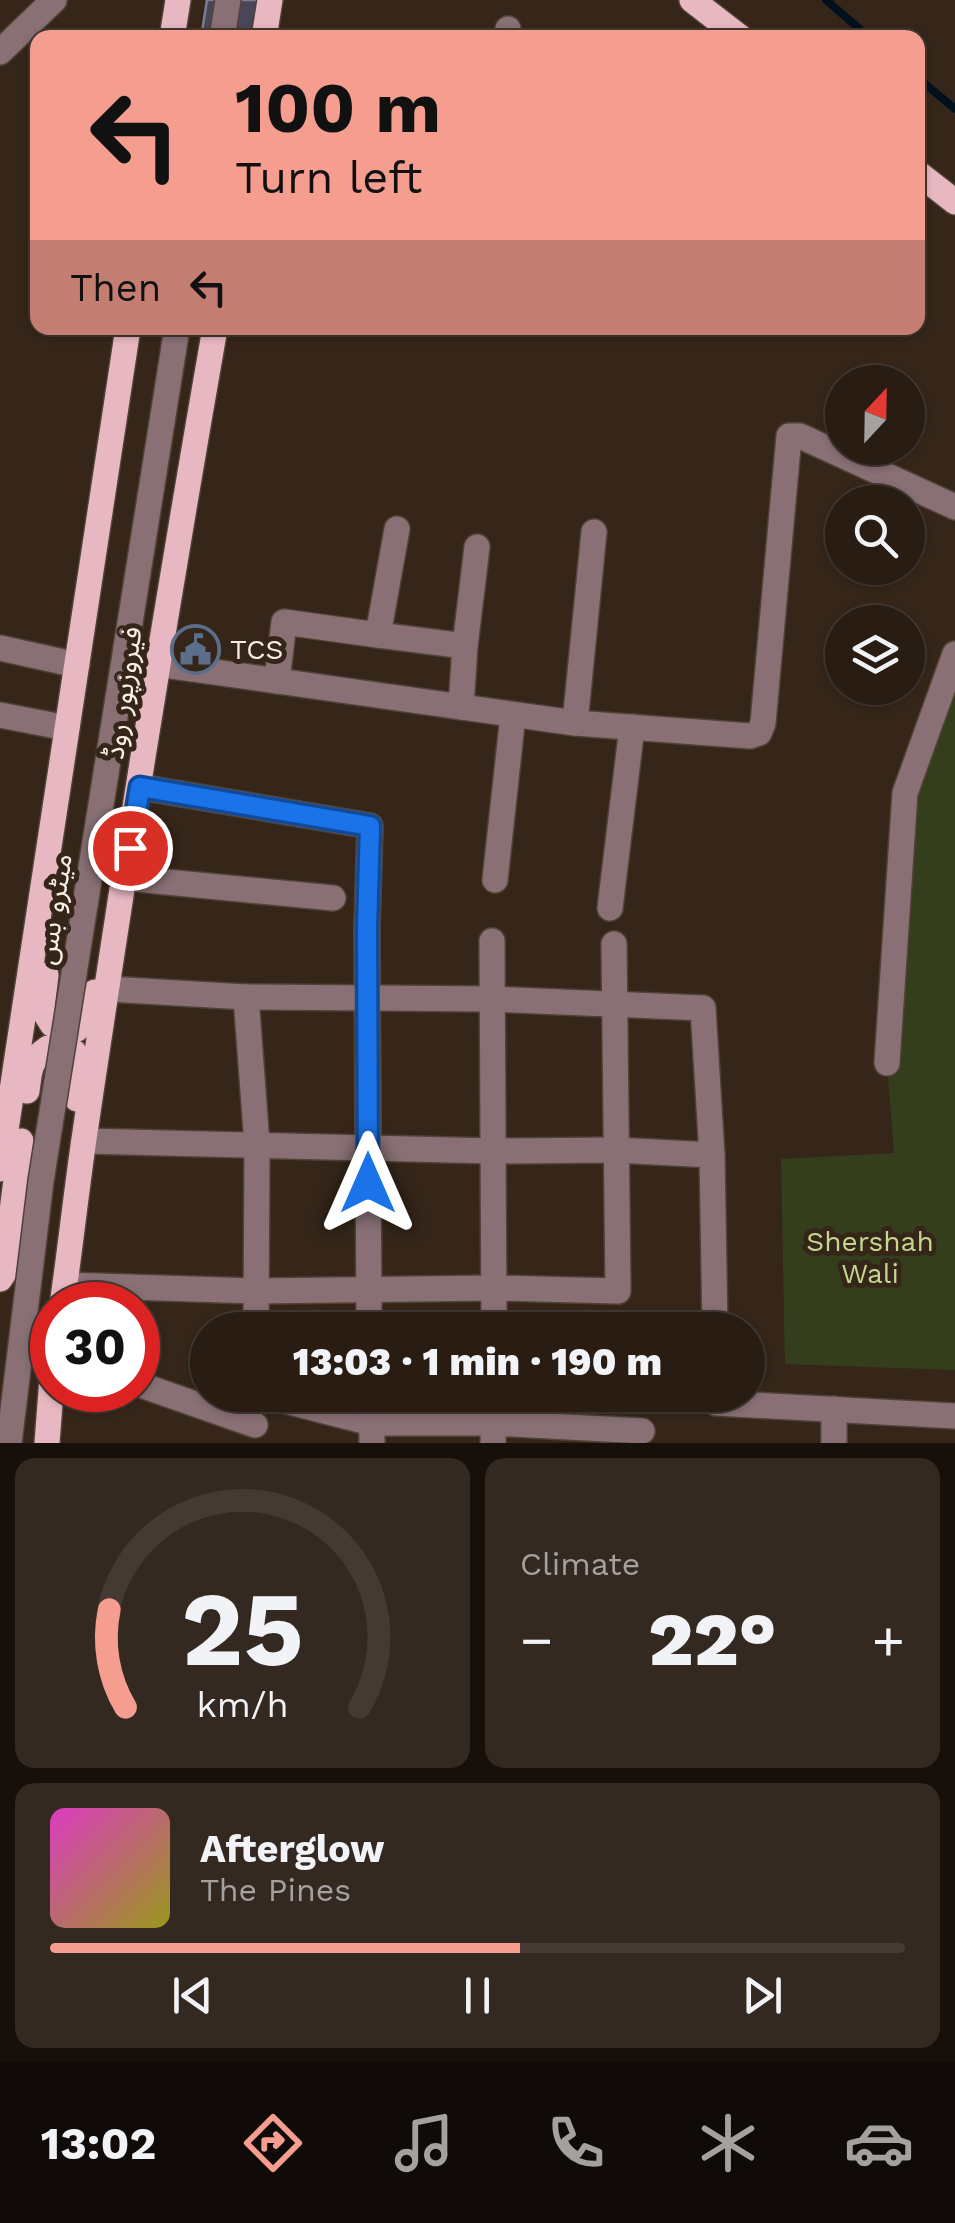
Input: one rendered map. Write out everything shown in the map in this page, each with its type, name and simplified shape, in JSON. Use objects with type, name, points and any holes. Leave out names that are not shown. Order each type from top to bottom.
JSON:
[{"type":"main road","points":[[173,30],[178,0]]},
{"type":"main road","points":[[265,30],[270,0]]},
{"type":"main road","points":[[692,0],[731,30]]},
{"type":"main road","points":[[925,178],[955,202]]},
{"type":"main road","name":"فیروزپور روڈ","points":[[0,1169],[127,335]]},
{"type":"main road","name":"فیروزپور روڈ","points":[[62,1282],[156,664],[214,335]]},
{"type":"main road","points":[[76,665],[85,724],[42,1008],[52,1024],[78,1029],[90,1017],[134,730],[156,664]]},
{"type":"main road","points":[[0,1279],[4,1273],[30,1071],[36,1056],[48,1048],[74,1052],[80,1082],[54,1282]]},
{"type":"main road","points":[[47,1443],[49,1412]]},
{"type":"street","points":[[0,52],[54,0]]},
{"type":"street","points":[[223,30],[228,0]]},
{"type":"street","name":"میٹرو بس","points":[[10,1443],[41,1180],[176,335]]},
{"type":"street","points":[[156,664],[575,723],[750,736],[759,733],[762,723],[789,436],[800,436],[955,507]]},
{"type":"street","points":[[378,635],[397,529]]},
{"type":"street","points":[[575,723],[594,532]]},
{"type":"street","points":[[461,707],[477,548]]},
{"type":"street","points":[[277,682],[284,622],[465,646]]},
{"type":"street","points":[[0,648],[76,665]]},
{"type":"street","points":[[887,1063],[905,794],[955,654]]},
{"type":"street","points":[[495,880],[513,714]]},
{"type":"street","points":[[0,715],[67,728]]},
{"type":"street","points":[[610,908],[632,727]]},
{"type":"street","points":[[140,787],[370,826],[369,1312]]},
{"type":"street","points":[[126,878],[333,898]]},
{"type":"street","points":[[492,941],[494,1312]]},
{"type":"street","points":[[160,1294],[494,1288],[618,1290],[614,944]]},
{"type":"street","points":[[108,989],[246,997],[703,1008],[712,1156],[714,1312]]},
{"type":"street","points":[[246,997],[257,1144],[256,1312]]},
{"type":"street","points":[[84,1141],[493,1151],[615,1150],[712,1156]]},
{"type":"street","points":[[160,1393],[255,1434]]},
{"type":"street","points":[[765,1406],[955,1416]]},
{"type":"street","points":[[834,1410],[834,1443]]},
{"type":"street","points":[[310,1412],[372,1433],[642,1431]]},
{"type":"green space","name":"Shershah Wali","points":[[955,653],[955,1370],[785,1364],[781,1159],[894,1153],[887,1063],[905,793]]},
{"type":"building","points":[[207,0],[258,0],[254,30],[202,30]]},
{"type":"waterway","points":[[826,0],[861,30]]},
{"type":"waterway","points":[[925,84],[955,109]]},
{"type":"place","name":"TCS","points":[[195,649]]},
{"type":"route","points":[[130,848],[140,787],[370,826],[368,1183]]}]
